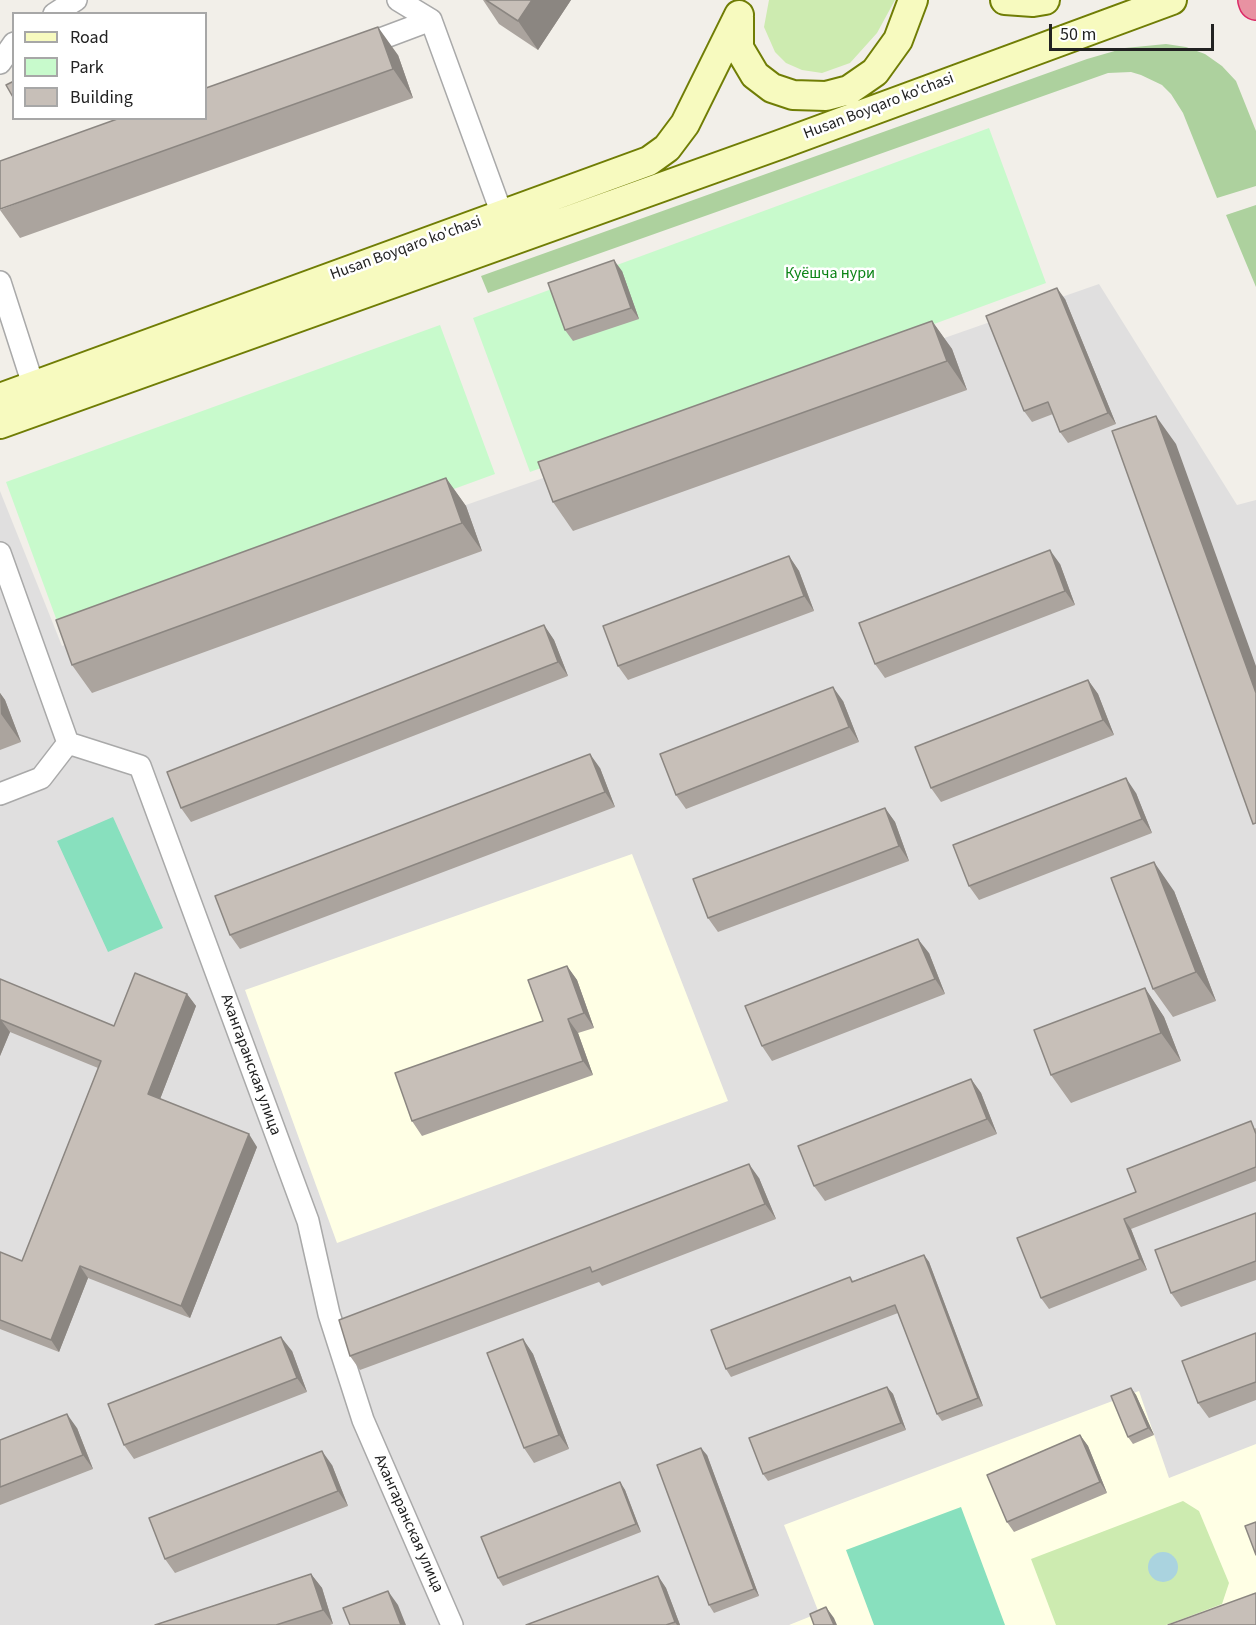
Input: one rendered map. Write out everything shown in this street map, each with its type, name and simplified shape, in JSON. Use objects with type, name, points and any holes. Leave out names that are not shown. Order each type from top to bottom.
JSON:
[{"type":"main road","name":"Husan Boyqaro ko'chasi","points":[[779,145],[875,72],[888,56],[906,23],[913,0]]},
{"type":"main road","points":[[1005,0],[1033,2],[1045,0]]},
{"type":"main road","name":"Husan Boyqaro ko'chasi","points":[[0,424],[37,397],[507,227],[779,145],[979,69],[1172,0]]},
{"type":"main road","name":"Husan Boyqaro ko'chasi","points":[[741,8],[737,27],[739,48],[748,67],[763,82],[782,92],[803,97],[826,96],[849,90],[979,69]]},
{"type":"main road","name":"Husan Boyqaro ko'chasi","points":[[507,227],[649,161],[668,148],[699,99],[741,8]]},
{"type":"main road","name":"Husan Boyqaro ko'chasi","points":[[0,398],[37,397]]},
{"type":"street","points":[[57,12],[76,0]]},
{"type":"street","points":[[398,0],[431,20],[507,227]]},
{"type":"street","points":[[334,56],[431,20]]},
{"type":"street","points":[[0,63],[12,46]]},
{"type":"street","points":[[0,282],[37,397]]},
{"type":"street","points":[[0,553],[68,743],[41,778],[0,794]]},
{"type":"street","name":"Ахангаранская улица","points":[[68,743],[140,766],[308,1221],[329,1314],[363,1420],[452,1625]]},
{"type":"shaded area","points":[[1099,284],[1237,505],[1256,500],[1256,1625],[0,1625],[0,491],[62,646]]},
{"type":"shaded area","points":[[632,854],[728,1101],[337,1243],[245,990]]},
{"type":"shaded area","points":[[1139,1391],[1169,1478],[1256,1444],[1256,1625],[789,1625],[819,1613],[784,1525]]},
{"type":"green space","points":[[769,0],[895,0],[877,33],[850,63],[822,73],[802,70],[786,63],[775,52],[764,27]]},
{"type":"green space","points":[[1166,44],[1186,47],[1205,54],[1222,66],[1236,81],[1256,131],[1256,186],[1217,198],[1183,113],[1171,94],[1162,85],[1141,75],[1131,72],[1108,73],[488,293],[481,276],[1087,59],[1125,48]]},
{"type":"green space","name":"Куёшча нури","points":[[989,128],[1046,283],[530,472],[473,318]]},
{"type":"green space","points":[[1256,205],[1256,287],[1226,215]]},
{"type":"green space","points":[[440,325],[495,474],[61,632],[6,482]]},
{"type":"green space","points":[[113,817],[163,928],[108,952],[57,841]]},
{"type":"green space","points":[[1183,1501],[1199,1511],[1229,1583],[1222,1604],[1166,1625],[1056,1625],[1031,1559]]},
{"type":"green space","points":[[961,1507],[1005,1625],[874,1625],[846,1550]]},
{"type":"water","points":[[1163,1552],[1174,1556],[1178,1567],[1174,1578],[1163,1582],[1152,1578],[1148,1567],[1152,1556]]},
{"type":"building","points":[[486,0],[532,0],[518,21]]},
{"type":"building","points":[[378,27],[393,69],[0,209],[0,161],[114,120],[207,120],[207,88]]},
{"type":"building","points":[[12,82],[12,96],[6,85]]},
{"type":"building","points":[[614,260],[631,308],[565,330],[548,283]]},
{"type":"building","points":[[1057,288],[1108,413],[1060,432],[1048,402],[1024,411],[986,316]]},
{"type":"building","points":[[932,321],[947,361],[553,502],[538,462]]},
{"type":"building","points":[[1156,416],[1256,693],[1256,823],[1253,824],[1112,431]]},
{"type":"building","points":[[446,478],[462,523],[72,665],[56,620]]},
{"type":"building","points":[[1050,550],[1065,591],[875,664],[859,623]]},
{"type":"building","points":[[789,556],[804,596],[618,666],[603,626]]},
{"type":"building","points":[[544,625],[558,662],[181,808],[167,772]]},
{"type":"building","points":[[1088,680],[1103,720],[931,788],[915,747]]},
{"type":"building","points":[[833,687],[849,727],[676,795],[660,754]]},
{"type":"building","points":[[590,754],[605,792],[230,935],[215,896]]},
{"type":"building","points":[[1126,778],[1142,819],[969,886],[953,845]]},
{"type":"building","points":[[885,808],[899,846],[708,918],[693,879]]},
{"type":"building","points":[[1154,862],[1196,972],[1153,989],[1111,878]]},
{"type":"building","points":[[918,939],[935,979],[762,1046],[745,1006]]},
{"type":"building","points":[[567,966],[584,1013],[568,1019],[583,1061],[412,1121],[395,1073],[543,1021],[528,980]]},
{"type":"building","points":[[135,973],[187,994],[148,1094],[249,1134],[181,1306],[80,1266],[51,1340],[0,1320],[0,1252],[22,1261],[101,1061],[1,1020],[0,1023],[0,979],[114,1026]]},
{"type":"building","points":[[1145,988],[1161,1033],[1051,1075],[1034,1030]]},
{"type":"building","points":[[971,1079],[987,1119],[814,1186],[798,1146]]},
{"type":"building","points":[[1251,1121],[1256,1134],[1256,1167],[1124,1219],[1140,1259],[1041,1298],[1017,1238],[1136,1192],[1127,1169]]},
{"type":"building","points":[[749,1164],[765,1204],[592,1272],[590,1267],[350,1356],[339,1320]]},
{"type":"building","points":[[1256,1213],[1256,1261],[1171,1293],[1155,1250]]},
{"type":"building","points":[[924,1255],[978,1398],[937,1414],[895,1305],[726,1369],[711,1330],[850,1277],[852,1282]]},
{"type":"building","points":[[1256,1333],[1256,1382],[1198,1403],[1182,1361]]},
{"type":"building","points":[[281,1337],[297,1378],[124,1445],[108,1404]]},
{"type":"building","points":[[523,1339],[559,1435],[524,1448],[487,1353]]},
{"type":"building","points":[[887,1387],[901,1423],[763,1474],[749,1438]]},
{"type":"building","points":[[1131,1388],[1148,1428],[1128,1437],[1111,1396]]},
{"type":"building","points":[[67,1414],[83,1455],[0,1487],[0,1440]]},
{"type":"building","points":[[1080,1435],[1100,1482],[1007,1522],[987,1475]]},
{"type":"building","points":[[701,1448],[754,1589],[709,1605],[657,1465]]},
{"type":"building","points":[[322,1451],[338,1491],[165,1559],[149,1518]]},
{"type":"building","points":[[620,1482],[636,1524],[498,1578],[481,1537]]},
{"type":"building","points":[[1256,1522],[1256,1555],[1245,1526]]},
{"type":"building","points":[[311,1574],[323,1610],[276,1625],[155,1625]]},
{"type":"building","points":[[658,1576],[675,1622],[666,1625],[526,1625]]},
{"type":"building","points":[[388,1591],[401,1625],[350,1625],[343,1608]]},
{"type":"building","points":[[1256,1593],[1256,1625],[1168,1625]]},
{"type":"building","points":[[826,1607],[834,1625],[814,1625],[810,1614]]}]
